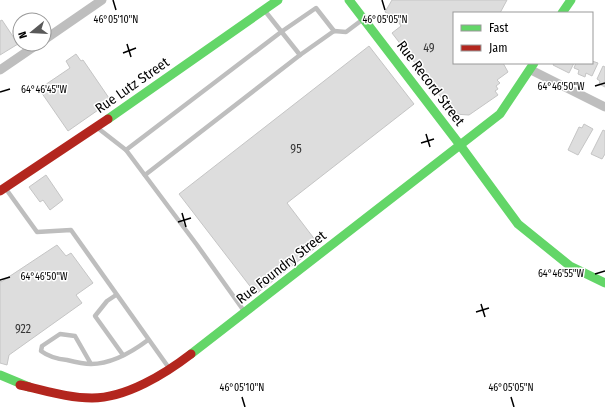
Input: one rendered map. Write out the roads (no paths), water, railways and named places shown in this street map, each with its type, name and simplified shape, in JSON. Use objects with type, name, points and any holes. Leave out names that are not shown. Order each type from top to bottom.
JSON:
[{"type":"street","points":[[52,34],[102,0]]},
{"type":"street","name":"Rue Lutz Street","points":[[3,189],[97,127],[278,0]]},
{"type":"street","name":"Rue Record Street","points":[[349,0],[460,145],[518,224],[570,266],[605,283]]},
{"type":"street","points":[[563,12],[571,0]]},
{"type":"street","points":[[0,70],[26,52]]},
{"type":"street","points":[[532,66],[605,107]]},
{"type":"street","name":"Rue Foundry Street","points":[[0,380],[70,396],[94,398],[115,394],[140,385],[170,370],[500,114],[532,66]]},
{"type":"street","points":[[0,375],[29,387]]},
{"type":"lane","points":[[126,150],[281,32],[316,8],[334,31]]},
{"type":"lane","points":[[264,10],[300,55]]},
{"type":"lane","points":[[145,175],[300,55],[334,31],[346,32],[364,19]]},
{"type":"lane","points":[[97,127],[126,150],[197,245],[245,313]]},
{"type":"lane","points":[[3,189],[37,232],[71,230],[170,370]]},
{"type":"lane","points":[[116,295],[107,302],[95,316],[123,355]]},
{"type":"lane","points":[[91,364],[74,336],[60,334],[42,346],[41,351],[47,356],[91,364],[107,362],[137,348],[148,340]]}]
